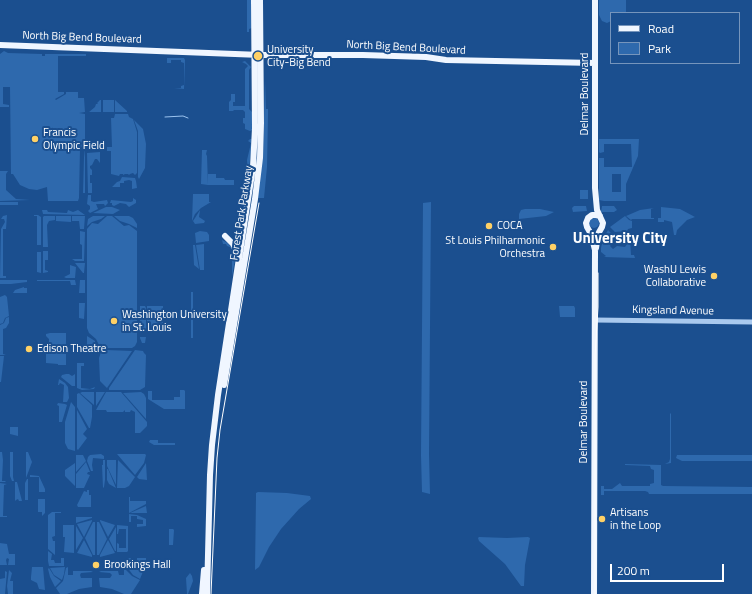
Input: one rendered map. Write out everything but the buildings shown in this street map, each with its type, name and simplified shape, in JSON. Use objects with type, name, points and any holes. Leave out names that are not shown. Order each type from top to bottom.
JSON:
[{"type":"main road","name":"Forest Park Parkway","points":[[215,426],[226,373],[258,176],[261,142],[258,55],[254,0]]},
{"type":"main road","name":"Forest Park Parkway","points":[[207,594],[211,460],[239,257],[254,168],[260,0]]},
{"type":"main road","name":"Delmar Boulevard","points":[[595,0],[595,188],[597,210],[600,216]]},
{"type":"main road","name":"North Big Bend Boulevard","points":[[3,45],[258,55],[363,55],[426,57],[446,60],[595,63]]},
{"type":"main road","points":[[0,50],[3,45]]},
{"type":"main road","name":"Delmar Boulevard","points":[[590,216],[595,188]]},
{"type":"main road","points":[[590,216],[600,216],[603,223],[600,230],[596,232],[589,230],[586,223],[590,216]]},
{"type":"main road","name":"Delmar Boulevard","points":[[589,230],[595,250]]},
{"type":"main road","name":"Delmar Boulevard","points":[[594,594],[595,250],[600,230]]},
{"type":"main road","points":[[225,236],[233,244],[239,257]]},
{"type":"main road","name":"Forest Park Parkway","points":[[202,594],[208,539]]},
{"type":"street","name":"Kingsland Avenue","points":[[595,320],[752,322]]},
{"type":"green space","points":[[247,0],[251,0],[252,28],[249,29],[249,32],[247,32]]},
{"type":"green space","points":[[599,0],[626,0],[626,12],[610,12],[610,22],[607,23],[602,21],[599,15]]},
{"type":"green space","points":[[4,51],[8,53],[42,54],[42,56],[45,56],[45,54],[86,54],[86,56],[58,56],[58,92],[64,92],[64,94],[55,99],[56,100],[66,94],[66,92],[78,92],[78,98],[84,98],[85,112],[79,113],[85,114],[85,142],[80,149],[78,201],[48,201],[47,187],[37,190],[29,189],[20,185],[13,174],[11,174],[10,87],[3,87],[3,104],[9,105],[9,107],[0,107],[0,54]]},
{"type":"green space","points":[[167,58],[184,58],[185,60],[184,89],[174,88],[181,88],[181,86],[184,85],[184,63],[181,62],[181,60],[171,60],[171,63],[167,63]]},
{"type":"green space","points":[[245,61],[251,67],[249,70],[249,109],[252,112],[252,130],[250,131],[245,129],[245,124],[243,123],[245,112],[243,110],[229,111],[231,94],[235,94],[235,102],[233,102],[233,106],[245,106],[245,69],[248,66],[242,62]]},
{"type":"green space","points":[[265,80],[266,109],[268,109],[267,167],[264,198],[257,198],[263,155]]},
{"type":"green space","points":[[100,100],[101,112],[89,112],[95,107],[96,104],[98,104],[97,103]]},
{"type":"green space","points":[[103,100],[114,100],[114,112],[103,112]]},
{"type":"green space","points":[[115,100],[127,111],[127,112],[115,112]]},
{"type":"green space","points":[[115,114],[128,114],[129,117],[133,119],[137,132],[137,173],[135,175],[133,173],[129,175],[120,174],[119,176],[111,174],[111,151],[107,151],[107,147],[112,147],[111,118],[114,118]]},
{"type":"green space","points":[[134,120],[143,129],[146,144],[145,168],[139,179],[138,131]]},
{"type":"green space","points":[[252,139],[251,152],[248,177],[247,160],[251,143],[248,141]]},
{"type":"green space","points":[[599,139],[639,139],[638,156],[626,184],[626,201],[599,200],[599,158],[604,158],[604,167],[632,167],[631,144],[604,144],[604,152],[599,152]],"holes":[[[612,174],[621,174],[621,192],[612,192]]]},
{"type":"green space","points":[[85,149],[85,193],[83,193],[84,157]]},
{"type":"green space","points":[[202,150],[207,150],[208,185],[201,184]]},
{"type":"green space","points":[[100,152],[100,163],[97,159],[95,159],[90,166],[92,170],[92,175],[90,175],[90,183],[92,183],[92,193],[88,193],[87,153]]},
{"type":"green space","points":[[0,171],[8,171],[6,174],[6,190],[16,199],[30,200],[0,201]]},
{"type":"green space","points":[[208,174],[216,174],[216,178],[234,180],[234,185],[208,185]]},
{"type":"green space","points":[[122,177],[135,178],[137,188],[132,189],[132,181],[129,180],[124,181],[124,183],[120,183],[120,187],[112,187],[120,181]]},
{"type":"green space","points":[[580,190],[588,190],[588,199],[580,199]]},
{"type":"green space","points":[[193,194],[209,194],[209,202],[211,202],[195,214],[192,221]]},
{"type":"green space","points":[[88,195],[91,195],[91,201],[107,200],[108,203],[105,206],[104,204],[96,204],[98,209],[90,213],[88,211],[90,206],[87,204]]},
{"type":"green space","points":[[133,198],[136,200],[136,203],[129,207],[126,204],[120,203],[114,206],[110,203],[111,200],[131,202],[133,201]]},
{"type":"green space","points":[[0,202],[18,202],[18,205],[0,205]]},
{"type":"green space","points":[[431,202],[430,494],[422,492],[421,455],[423,203]]},
{"type":"green space","points":[[574,206],[586,206],[587,211],[573,212],[572,208]]},
{"type":"green space","points":[[602,206],[614,206],[617,210],[614,212],[601,212]]},
{"type":"green space","points":[[106,207],[112,207],[120,210],[113,214],[93,213]]},
{"type":"green space","points":[[661,207],[680,209],[695,217],[687,220],[677,230],[676,235],[674,235],[672,222],[664,220],[664,222],[658,222],[658,218],[661,218]]},
{"type":"green space","points":[[654,208],[651,209],[651,218],[654,219],[631,220],[626,216],[640,210]]},
{"type":"green space","points":[[540,209],[554,212],[546,216],[519,219],[521,210]]},
{"type":"green space","points":[[42,210],[47,210],[48,212],[67,213],[68,210],[73,212],[78,210],[85,215],[43,214]]},
{"type":"green space","points":[[200,210],[199,217],[205,221],[204,223],[195,224],[193,221]]},
{"type":"green space","points":[[7,215],[6,229],[3,229],[3,276],[6,276],[6,278],[0,278],[1,229],[5,222],[4,219],[1,219],[3,216]]},
{"type":"green space","points":[[34,215],[41,217],[41,245],[37,245],[37,216]]},
{"type":"green space","points":[[44,216],[55,216],[55,220],[49,221],[47,225],[48,247],[43,247]]},
{"type":"green space","points":[[56,216],[71,216],[71,222],[56,221]]},
{"type":"green space","points":[[72,216],[85,216],[84,229],[80,229],[79,221],[72,221]]},
{"type":"green space","points":[[93,216],[105,216],[87,226],[88,219]]},
{"type":"green space","points":[[107,216],[112,216],[124,226],[129,225],[137,231],[137,342],[132,348],[102,348],[96,339],[89,333],[87,328],[87,229],[92,223],[98,224]]},
{"type":"green space","points":[[114,216],[129,216],[133,218],[137,224],[137,228],[120,221]]},
{"type":"green space","points":[[625,216],[632,221],[632,228],[628,229],[627,231],[615,232],[610,227]]},
{"type":"green space","points":[[592,218],[596,218],[599,223],[596,228],[592,228],[589,225],[589,221]]},
{"type":"green space","points":[[608,230],[613,235],[613,242],[610,246],[613,249],[617,246],[625,247],[627,240],[630,240],[631,255],[634,255],[635,258],[604,257],[606,256],[601,252],[601,248],[603,239]]},
{"type":"green space","points":[[80,231],[85,232],[84,261],[75,261],[72,259],[82,259]]},
{"type":"green space","points":[[200,231],[207,232],[209,235],[209,241],[196,243],[195,233]]},
{"type":"green space","points":[[222,240],[228,243],[234,252],[235,260],[232,276],[232,250],[226,244],[223,244]]},
{"type":"green space","points":[[204,244],[204,270],[200,270],[196,245]]},
{"type":"green space","points":[[193,245],[195,245],[199,269],[194,265]]},
{"type":"green space","points":[[43,251],[48,251],[48,260],[45,260],[45,270],[48,272],[43,273]]},
{"type":"green space","points":[[37,252],[41,252],[41,273],[37,272]]},
{"type":"green space","points":[[75,263],[85,263],[84,273],[83,273]]},
{"type":"green space","points":[[70,265],[76,267],[75,278],[64,277],[70,274]]},
{"type":"green space","points":[[0,280],[27,280],[27,282],[0,284]]},
{"type":"green space","points":[[37,280],[75,280],[76,285],[71,285],[70,281]]},
{"type":"green space","points":[[80,280],[85,280],[85,293],[79,293]]},
{"type":"green space","points":[[24,287],[27,288],[27,293],[13,293],[15,290]]},
{"type":"green space","points":[[191,292],[193,292],[193,338],[191,338]]},
{"type":"green space","points":[[5,295],[7,297],[9,316],[5,318],[3,323],[0,324],[0,297]]},
{"type":"green space","points":[[79,303],[85,303],[84,319],[79,318]]},
{"type":"green space","points":[[140,306],[145,306],[146,308],[146,330],[140,330]]},
{"type":"green space","points":[[147,306],[163,306],[163,330],[147,330]]},
{"type":"green space","points":[[559,306],[574,306],[575,317],[560,317]]},
{"type":"green space","points":[[9,317],[9,323],[6,328],[3,329],[3,354],[6,355],[0,355],[0,325],[4,323],[6,318]]},
{"type":"green space","points":[[66,333],[66,365],[46,363],[46,352],[48,352],[47,343],[49,343],[49,339],[46,334]]},
{"type":"green space","points":[[87,336],[95,341],[96,348],[90,349],[87,345]]},
{"type":"green space","points":[[140,337],[146,337],[145,343],[142,343]]},
{"type":"green space","points":[[106,350],[132,351],[107,388],[100,381],[99,358],[101,352]]},
{"type":"green space","points":[[135,350],[143,351],[146,355],[145,387],[140,390],[109,390],[109,388]]},
{"type":"green space","points":[[0,356],[4,356],[1,382],[0,382]]},
{"type":"green space","points":[[77,363],[84,363],[84,366],[81,366],[81,388],[90,389],[95,387],[94,389],[82,390],[77,388]]},
{"type":"green space","points":[[66,374],[72,376],[75,374],[75,386],[72,386],[61,377],[62,375]]},
{"type":"green space","points":[[59,379],[68,387],[69,398],[67,402],[63,402],[64,385],[60,383],[58,385]]},
{"type":"green space","points":[[180,390],[185,391],[185,409],[164,409],[148,399],[148,391],[152,391],[152,400],[174,400],[174,397],[180,397]]},
{"type":"green space","points":[[82,392],[94,392],[94,405],[80,393]]},
{"type":"green space","points":[[96,392],[105,392],[96,406]]},
{"type":"green space","points":[[106,392],[121,392],[147,422],[147,426],[140,433],[135,433],[135,412],[131,410],[130,412],[125,412],[125,410],[123,412],[107,412],[106,410],[96,410]]},
{"type":"green space","points":[[141,392],[146,398],[146,419],[123,393]]},
{"type":"green space","points":[[79,393],[92,405],[90,428],[77,407],[77,394]]},
{"type":"green space","points":[[71,402],[75,407],[75,451],[68,449],[65,443],[65,422]]},
{"type":"green space","points":[[58,403],[67,405],[62,422],[59,422]]},
{"type":"green space","points":[[77,410],[87,429],[83,434],[87,438],[78,450],[77,449]]},
{"type":"green space","points":[[671,413],[671,463],[665,464],[669,462],[670,459]]},
{"type":"green space","points":[[10,427],[18,427],[18,436],[10,434]]},
{"type":"green space","points":[[150,440],[158,440],[158,443],[175,443],[175,445],[154,445],[149,442]]},
{"type":"green space","points":[[0,452],[2,452],[3,460],[2,481],[6,482],[0,482]]},
{"type":"green space","points":[[10,452],[13,452],[14,481],[12,481],[10,476]]},
{"type":"green space","points":[[26,452],[28,452],[32,462],[26,478]]},
{"type":"green space","points":[[101,454],[104,456],[104,459],[93,458],[93,471],[91,471],[87,461],[88,457],[90,455]]},
{"type":"green space","points":[[117,454],[146,455],[144,463],[135,475]]},
{"type":"green space","points":[[76,455],[83,455],[86,461],[76,472]]},
{"type":"green space","points":[[677,455],[752,455],[752,461],[682,461],[676,458]]},
{"type":"green space","points":[[103,460],[105,460],[105,480],[103,488],[102,465]]},
{"type":"green space","points":[[107,460],[116,460],[116,485],[107,466]]},
{"type":"green space","points":[[118,460],[135,477],[129,486],[125,488],[117,488]]},
{"type":"green space","points":[[86,462],[90,472],[87,474],[90,475],[84,488],[76,488],[76,474]]},
{"type":"green space","points":[[75,463],[75,486],[65,476],[65,470]]},
{"type":"green space","points":[[146,463],[147,480],[139,479],[137,477]]},
{"type":"green space","points":[[625,464],[661,465],[661,485],[663,486],[752,487],[752,494],[649,494],[645,491],[604,491],[604,495],[601,495],[601,486],[604,486],[604,489],[612,489],[620,483],[622,486],[650,486],[650,484],[654,483],[654,470],[651,469],[650,466]]},
{"type":"green space","points":[[107,469],[116,488],[109,484],[107,480]]},
{"type":"green space","points":[[30,475],[39,476],[45,492],[39,492],[39,477],[30,477]]},
{"type":"green space","points":[[27,479],[28,500],[25,500],[25,483]]},
{"type":"green space","points":[[15,482],[17,482],[22,501],[19,501],[18,499],[15,501]]},
{"type":"green space","points":[[0,483],[7,484],[4,485],[3,516],[7,517],[0,517]]},
{"type":"green space","points":[[87,490],[89,490],[89,495],[91,495],[91,507],[78,507],[77,505],[84,491],[87,492]]},
{"type":"green space","points":[[256,493],[287,493],[310,496],[311,499],[299,509],[281,529],[269,547],[259,567],[255,570]]},
{"type":"green space","points":[[129,497],[130,501],[146,501],[146,504],[129,513]]},
{"type":"green space","points":[[38,499],[45,499],[45,513],[42,516],[42,512],[38,512]]},
{"type":"green space","points":[[146,506],[147,513],[130,513]]},
{"type":"green space","points":[[52,512],[61,512],[55,513],[55,536],[52,537],[53,541],[55,541],[55,555],[48,549],[48,515]]},
{"type":"green space","points":[[129,514],[137,515],[146,519],[146,526],[137,527],[137,524],[143,524],[143,520],[137,519],[137,516],[131,516],[131,522],[129,522]]},
{"type":"green space","points":[[76,517],[92,517],[92,518],[76,523]]},
{"type":"green space","points":[[92,521],[84,537],[77,524]]},
{"type":"green space","points":[[100,521],[115,525],[108,537]]},
{"type":"green space","points":[[93,522],[95,522],[95,555],[93,555],[85,538]]},
{"type":"green space","points":[[97,522],[99,522],[107,539],[99,555],[97,555]]},
{"type":"green space","points":[[63,525],[74,525],[74,553],[64,552],[65,537],[63,537]]},
{"type":"green space","points":[[117,525],[128,526],[127,552],[117,552],[117,543],[119,544],[119,548],[126,548],[126,529],[119,529],[117,534]]},
{"type":"green space","points":[[76,526],[83,538],[76,550]]},
{"type":"green space","points":[[116,527],[116,551],[115,551],[109,539]]},
{"type":"green space","points":[[169,529],[174,530],[173,545],[169,545]]},
{"type":"green space","points":[[479,537],[530,538],[525,565],[524,586],[521,586],[505,564],[479,541]]},
{"type":"green space","points":[[84,540],[92,555],[92,557],[77,553]]},
{"type":"green space","points":[[108,540],[115,553],[100,557],[100,555]]},
{"type":"green space","points":[[0,543],[7,544],[9,554],[15,554],[15,565],[8,565],[9,559],[7,558],[7,565],[0,565]]},
{"type":"green space","points":[[48,551],[52,554],[51,560],[54,560],[55,563],[61,563],[61,558],[64,558],[64,566],[49,566]]},
{"type":"green space","points":[[127,558],[131,558],[131,562],[135,562],[137,561],[137,558],[146,558],[146,562],[127,565]]},
{"type":"green space","points":[[146,564],[140,579],[133,575],[127,567]]},
{"type":"green space","points":[[32,567],[43,567],[45,590],[39,589],[37,583],[31,580]]},
{"type":"green space","points":[[65,567],[62,580],[54,575],[50,568]]},
{"type":"green space","points":[[68,567],[68,575],[73,575],[73,571],[93,572],[81,573],[80,575],[81,578],[92,578],[92,587],[79,589],[67,594],[60,594],[56,588],[63,581],[66,568]]},
{"type":"green space","points":[[49,568],[54,576],[61,581],[55,587],[50,577]]},
{"type":"green space","points":[[124,568],[132,576],[140,580],[131,594],[124,594],[112,589],[100,587],[99,578],[110,578],[112,575],[110,573],[99,572],[118,571],[119,575],[124,575]]},
{"type":"green space","points":[[9,570],[12,573],[10,581],[13,581],[13,594],[8,594],[7,586]]},
{"type":"green space","points":[[5,571],[7,572],[5,594],[0,594],[0,579],[5,578]]},
{"type":"green space","points":[[190,573],[193,581],[187,594],[186,578]]},
{"type":"waterway","points":[[165,117],[183,116],[188,118]]},
{"type":"tram line","points":[[211,594],[217,458],[220,430],[259,203]]},
{"type":"tram line","points":[[595,594],[595,356],[598,307],[598,273]]},
{"type":"place","name":"University City-Big Bend","points":[[258,56]]},
{"type":"place","name":"Francis Olympic Field","points":[[35,139]]},
{"type":"place","name":"COCA","points":[[489,226]]},
{"type":"place","name":"St Louis Philharmonic Orchestra","points":[[553,247]]},
{"type":"place","name":"WashU Lewis Collaborative","points":[[714,276]]},
{"type":"place","name":"Washington University in St. Louis","points":[[114,321]]},
{"type":"place","name":"Edison Theatre","points":[[29,349]]},
{"type":"place","name":"Artisans in the Loop","points":[[602,519]]},
{"type":"place","name":"Brookings Hall","points":[[96,565]]},
{"type":"district","name":"University City","points":[[620,239]]}]
